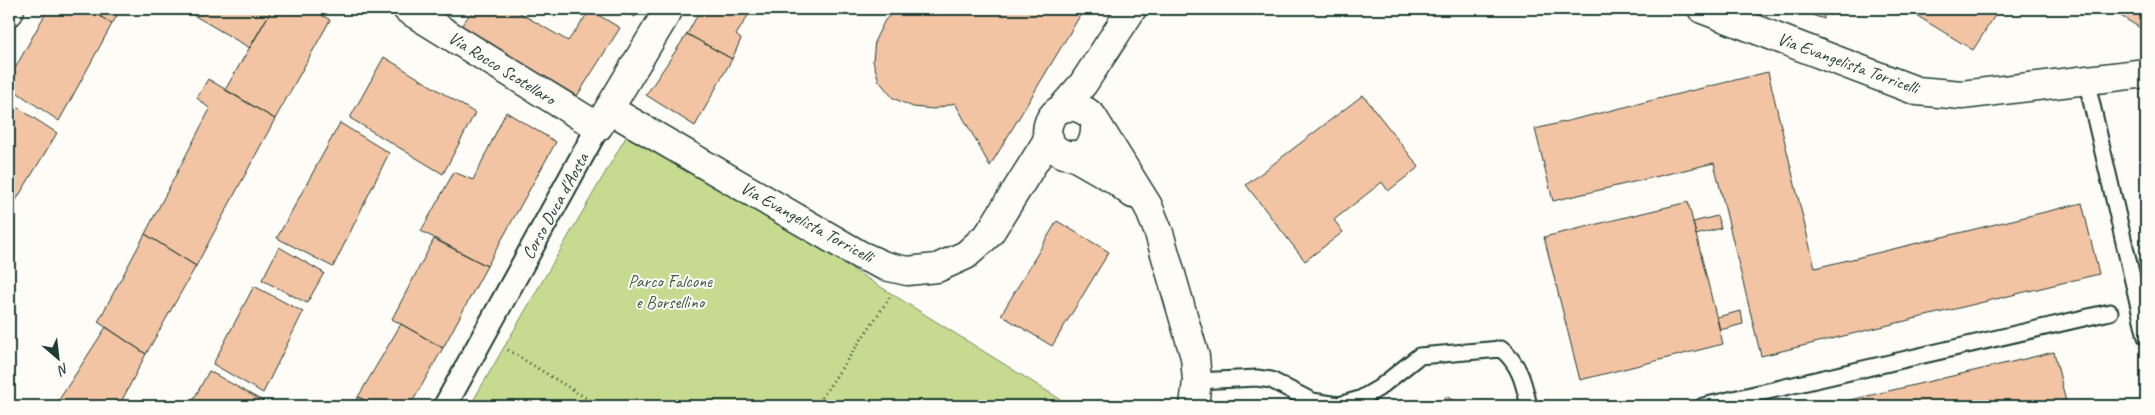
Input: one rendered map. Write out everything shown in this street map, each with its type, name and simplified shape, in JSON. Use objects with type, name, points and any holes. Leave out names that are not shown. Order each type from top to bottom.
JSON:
[{"type":"street","name":"Via Rocco Scotellaro","points":[[407,9],[604,118]]},
{"type":"street","name":"Corso Duca d'Aosta","points":[[445,406],[604,118],[670,9]]},
{"type":"street","points":[[1132,9],[1083,84],[1062,108],[1055,113],[1047,128],[1052,146],[1058,151],[1072,156],[1114,179],[1148,206]]},
{"type":"street","name":"Via Evangelista Torricelli","points":[[1702,9],[1917,91],[1962,95],[2146,73]]},
{"type":"street","points":[[1083,84],[1084,96],[1094,120],[1148,206],[1159,233],[1192,347],[1195,393]]},
{"type":"street","points":[[1062,108],[1078,107],[1094,120],[1096,135],[1094,143],[1088,150],[1072,156]]},
{"type":"street","name":"Via Evangelista Torricelli","points":[[604,118],[860,255],[885,266],[907,271],[937,268],[966,255],[989,234],[1049,138]]},
{"type":"lane","points":[[2086,79],[2146,338]]},
{"type":"lane","points":[[1703,406],[2110,312]]},
{"type":"lane","points":[[1195,393],[1257,378],[1271,380],[1312,402],[1339,406],[1360,399],[1379,388],[1419,356],[1501,349],[1509,355],[1522,376],[1529,406]]},
{"type":"path","points":[[816,406],[907,271]]},
{"type":"path","points":[[484,336],[598,406]]},
{"type":"green space","name":"Parco Falcone e Borsellino","points":[[630,130],[1071,406],[470,406]]},
{"type":"building","points":[[48,9],[89,9],[112,24],[59,121],[9,87],[9,79]]},
{"type":"building","points":[[89,9],[121,9],[112,24]]},
{"type":"building","points":[[183,9],[272,9],[250,48]]},
{"type":"building","points":[[272,9],[312,9],[330,20],[275,119],[225,90]]},
{"type":"building","points":[[474,9],[513,9],[568,41],[590,10],[620,28],[577,96],[461,26]]},
{"type":"building","points":[[621,9],[640,9],[635,17]]},
{"type":"building","points":[[701,9],[752,9],[736,35],[741,39],[732,59],[687,34]]},
{"type":"building","points":[[898,9],[1084,9],[990,166],[955,103],[934,109],[913,107],[893,98],[879,81],[873,61],[875,40],[885,20]]},
{"type":"building","points":[[1794,9],[1824,9],[1824,19]]},
{"type":"building","points":[[1906,9],[1999,9],[1973,50]]},
{"type":"building","points":[[2109,9],[2146,9],[2146,22],[2142,29]]},
{"type":"building","points":[[687,34],[732,59],[695,126],[646,95]]},
{"type":"building","points":[[384,57],[475,113],[443,174],[350,118]]},
{"type":"building","points":[[1768,72],[1815,268],[2082,203],[2099,274],[1761,356],[1714,163],[1553,201],[1535,129]]},
{"type":"building","points":[[208,79],[275,119],[196,266],[145,234],[210,109],[197,98]]},
{"type":"building","points":[[1363,95],[1419,167],[1388,191],[1382,182],[1334,220],[1343,232],[1305,261],[1246,185]]},
{"type":"building","points":[[9,102],[57,133],[9,212]]},
{"type":"building","points":[[506,112],[556,142],[487,266],[421,231],[454,172],[473,180]]},
{"type":"building","points":[[340,123],[389,153],[333,267],[277,238]]},
{"type":"building","points":[[1688,202],[1723,344],[1580,380],[1544,237]]},
{"type":"building","points":[[1717,216],[1721,228],[1696,235],[1693,222]]},
{"type":"building","points":[[1057,221],[1109,252],[1052,346],[1001,315]]},
{"type":"building","points":[[145,234],[196,266],[146,354],[98,322]]},
{"type":"building","points":[[434,239],[487,266],[443,348],[392,319]]},
{"type":"building","points":[[279,247],[324,273],[307,303],[262,280]]},
{"type":"building","points":[[254,286],[303,312],[263,393],[213,364]]},
{"type":"building","points":[[1741,311],[1743,324],[1720,330],[1717,317]]},
{"type":"building","points":[[401,324],[443,348],[410,406],[377,406],[358,397]]},
{"type":"building","points":[[106,327],[146,354],[119,406],[55,406]]},
{"type":"building","points":[[2054,352],[2067,406],[1825,406]]},
{"type":"building","points":[[209,371],[266,403],[264,406],[190,406]]},
{"type":"building","points":[[1446,396],[1462,406],[1441,406]]},
{"type":"building","points":[[358,397],[377,406],[353,406]]}]
